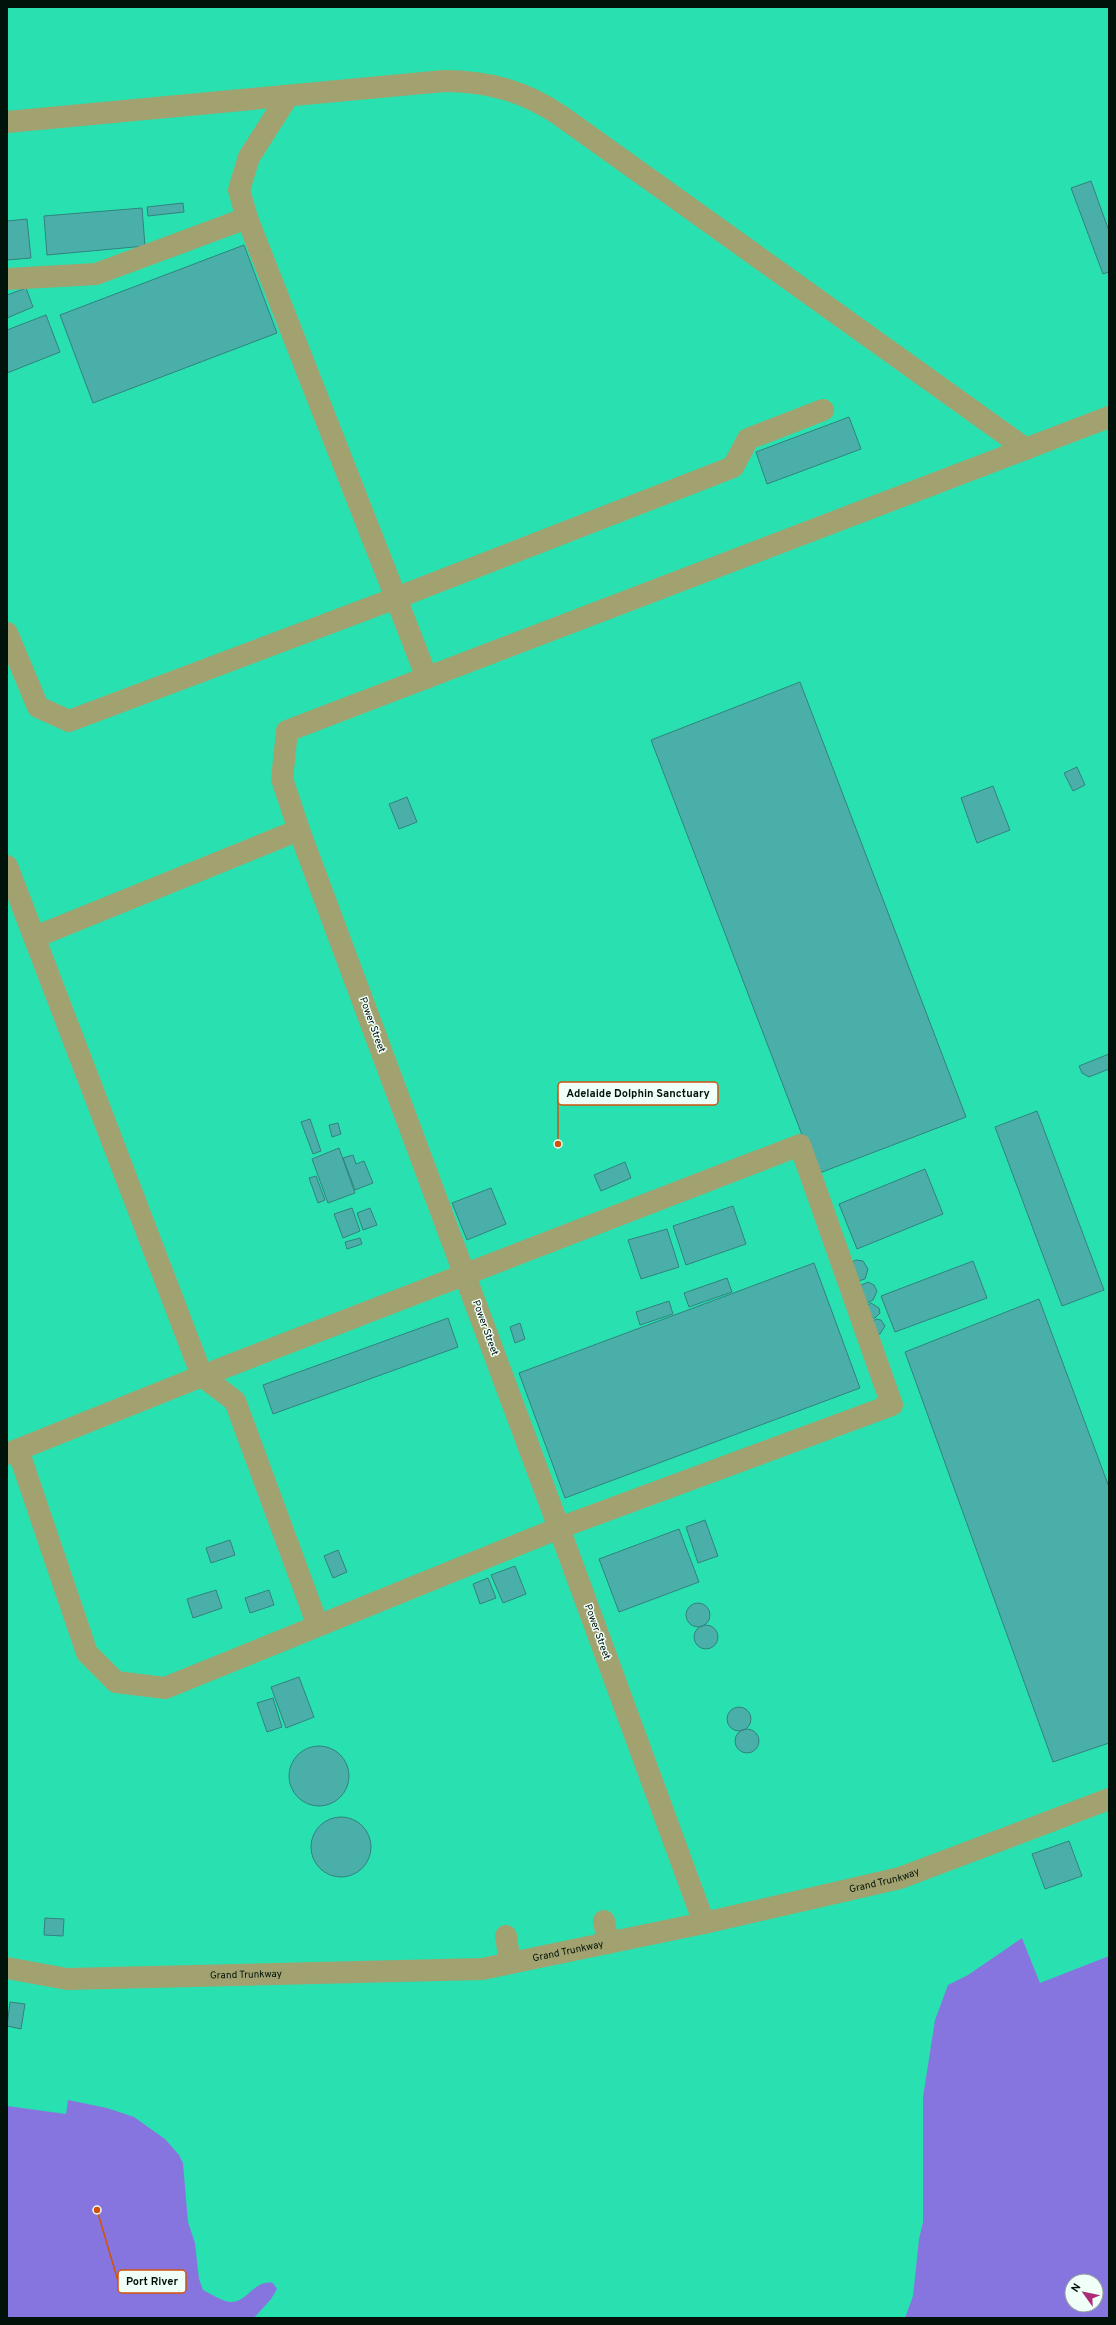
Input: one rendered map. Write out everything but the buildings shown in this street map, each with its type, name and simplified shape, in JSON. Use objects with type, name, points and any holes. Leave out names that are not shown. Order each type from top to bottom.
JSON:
[{"type":"lane","points":[[7,122],[460,81],[491,84],[530,97],[567,120],[1026,449]]},
{"type":"lane","points":[[288,96],[249,157],[239,190],[247,218],[427,678],[1109,417]]},
{"type":"lane","points":[[7,279],[96,274],[247,218]]},
{"type":"lane","points":[[7,633],[38,707],[69,721],[396,598],[733,467],[748,439],[823,410]]},
{"type":"lane","name":"Power Street","points":[[427,678],[288,731],[282,779],[299,830],[559,1528],[704,1924]]},
{"type":"lane","points":[[35,937],[299,830]]},
{"type":"lane","points":[[7,866],[202,1376],[235,1401],[318,1626]]},
{"type":"lane","points":[[800,1145],[892,1405],[559,1528],[165,1688],[116,1682],[87,1653],[13,1452],[202,1376],[465,1275],[800,1145]]},
{"type":"lane","name":"Grand Trunkway","points":[[7,1968],[67,1979],[482,1969],[704,1924],[900,1878],[1109,1799]]},
{"type":"lane","points":[[604,1921],[608,1943]]},
{"type":"lane","points":[[506,1936],[510,1963]]},
{"type":"green space","points":[[7,7],[1109,7],[1109,2318],[7,2318]]},
{"type":"shaded area","points":[[1022,1938],[1040,1983],[1109,1956],[1109,2318],[905,2318],[913,2296],[919,2239],[923,2222],[923,2097],[935,2020],[948,1985],[968,1975]]},
{"type":"shaded area","points":[[68,2100],[107,2108],[134,2117],[165,2139],[179,2155],[183,2163],[188,2222],[195,2243],[199,2279],[203,2290],[228,2302],[232,2302],[242,2298],[261,2284],[273,2283],[277,2289],[271,2299],[254,2318],[7,2318],[7,2106],[66,2114]]},
{"type":"place","name":"Adelaide Dolphin Sanctuary","points":[[558,1144]]},
{"type":"place","name":"Port River","points":[[97,2210]]}]
